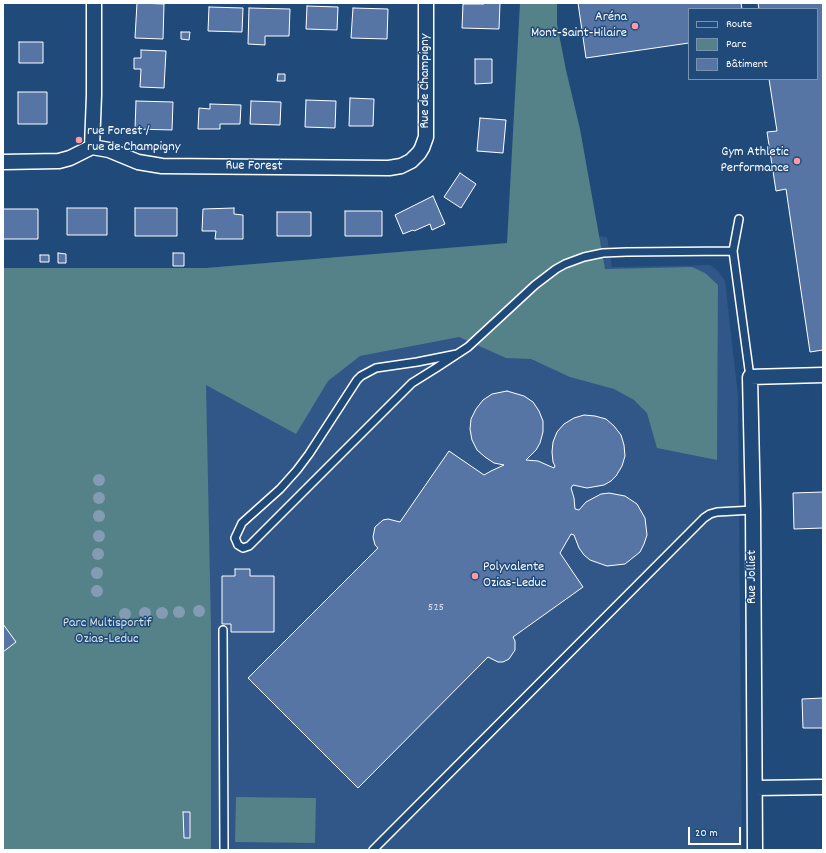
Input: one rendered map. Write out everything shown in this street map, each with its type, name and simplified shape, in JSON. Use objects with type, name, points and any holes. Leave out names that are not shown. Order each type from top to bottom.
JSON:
[{"type":"street","points":[[3,162],[59,161],[70,158],[92,147],[94,95],[94,3]]},
{"type":"street","name":"Rue de Champigny","points":[[415,157],[422,148],[426,131],[426,3]]},
{"type":"street","name":"Rue Forest","points":[[92,147],[109,150],[138,162],[162,166],[395,168],[406,164],[415,157]]},
{"type":"street","points":[[750,376],[823,375]]},
{"type":"street","name":"Rue Jolliet","points":[[750,376],[753,510],[755,850]]},
{"type":"street","points":[[755,788],[823,787]]},
{"type":"lane","points":[[739,219],[733,251],[750,376]]},
{"type":"lane","points":[[457,354],[376,368],[361,376],[309,454],[280,488],[242,523],[235,538],[238,545],[242,548],[249,546],[412,383],[468,347],[547,274],[564,264],[593,254],[627,252],[733,251]]},
{"type":"lane","points":[[373,850],[704,518],[717,512],[753,510]]},
{"type":"lane","points":[[223,630],[224,850]]},
{"type":"shaded area","name":"Polyvalente Ozias-Leduc","points":[[598,236],[607,237],[612,267],[710,265],[718,271],[725,281],[738,396],[742,850],[211,850],[211,625],[205,385],[206,268]]},
{"type":"green space","name":"Parc Multisportif Ozias-Leduc","points":[[520,3],[557,3],[557,24],[580,129],[605,269],[692,267],[705,273],[718,285],[717,460],[657,448],[647,413],[634,400],[614,389],[570,377],[531,359],[506,358],[459,337],[360,356],[328,381],[296,434],[206,385],[211,625],[211,850],[3,850],[3,268],[206,268],[507,243]]},
{"type":"green space","points":[[236,797],[316,798],[315,843],[235,842]]},
{"type":"building","points":[[137,3],[164,4],[163,39],[135,38]]},
{"type":"building","points":[[500,3],[499,29],[462,28],[463,4]]},
{"type":"building","name":"Aréna Mont-Saint-Hilaire","points":[[578,3],[741,3],[742,8],[688,8],[688,43],[586,58]]},
{"type":"building","name":"Gym Athletic Performance","points":[[758,3],[823,3],[823,350],[810,352],[786,189],[776,191],[767,132],[777,131],[769,80],[818,80],[818,8],[759,8]]},
{"type":"building","points":[[307,6],[338,7],[337,30],[306,29]]},
{"type":"building","points":[[209,7],[243,8],[242,32],[208,31]]},
{"type":"building","points":[[249,8],[290,9],[289,36],[265,36],[265,45],[248,44]]},
{"type":"building","points":[[353,8],[388,9],[387,39],[351,38]]},
{"type":"building","points":[[181,32],[190,32],[189,40],[181,39]]},
{"type":"building","points":[[19,42],[43,42],[43,63],[19,63]]},
{"type":"building","points":[[141,50],[166,51],[164,88],[140,87],[141,69],[134,69],[134,58],[141,58]]},
{"type":"building","points":[[475,59],[492,59],[492,83],[475,84]]},
{"type":"building","points":[[278,74],[285,74],[285,81],[277,81]]},
{"type":"building","points":[[18,92],[47,92],[47,124],[18,124]]},
{"type":"building","points":[[350,98],[374,99],[373,126],[349,126]]},
{"type":"building","points":[[306,100],[336,101],[335,128],[305,127]]},
{"type":"building","points":[[136,101],[173,102],[172,130],[135,129]]},
{"type":"building","points":[[251,101],[281,102],[280,125],[250,124]]},
{"type":"building","points":[[210,104],[241,105],[240,124],[220,124],[220,129],[198,129],[199,108],[210,109]]},
{"type":"building","points":[[480,118],[506,120],[503,153],[477,151]]},
{"type":"building","points":[[460,173],[476,184],[461,208],[444,197]]},
{"type":"building","points":[[433,196],[445,224],[432,230],[430,224],[403,234],[395,215]]},
{"type":"building","points":[[67,208],[107,208],[107,235],[67,235]]},
{"type":"building","points":[[135,208],[177,208],[177,236],[135,236]]},
{"type":"building","points":[[234,208],[234,214],[243,215],[243,239],[215,239],[216,231],[202,231],[203,209]]},
{"type":"building","points":[[3,209],[38,209],[38,239],[3,239]]},
{"type":"building","points":[[345,211],[382,211],[382,236],[345,236]]},
{"type":"building","points":[[277,212],[311,212],[311,236],[277,236]]},
{"type":"building","points":[[58,253],[66,254],[66,263],[58,263]]},
{"type":"building","points":[[173,253],[184,253],[184,266],[173,266]]},
{"type":"building","points":[[40,255],[49,255],[49,262],[40,262]]},
{"type":"building","points":[[507,391],[524,396],[533,402],[543,421],[543,432],[540,443],[536,450],[526,460],[538,461],[554,468],[555,466],[552,452],[553,442],[557,432],[564,424],[574,418],[584,415],[595,416],[606,419],[614,426],[621,435],[624,445],[625,456],[622,466],[616,476],[604,485],[587,488],[573,485],[571,488],[575,509],[579,510],[586,502],[601,494],[609,493],[625,496],[637,504],[645,518],[647,535],[644,544],[640,552],[625,564],[607,566],[590,560],[584,555],[579,548],[574,535],[571,534],[560,553],[583,587],[513,637],[515,641],[515,650],[509,659],[503,662],[498,662],[488,657],[358,788],[248,678],[378,548],[375,545],[373,537],[375,527],[383,520],[388,519],[400,522],[449,451],[484,475],[504,465],[494,463],[477,450],[472,440],[470,429],[471,419],[483,400],[492,394]]},
{"type":"building","points":[[823,492],[823,528],[794,529],[793,493]]},
{"type":"building","points":[[235,569],[250,569],[250,576],[274,576],[274,632],[231,632],[231,624],[222,624],[222,576],[235,576]]},
{"type":"building","points":[[3,624],[16,642],[3,652]]},
{"type":"building","points":[[823,698],[823,728],[803,728],[802,699]]},
{"type":"building","points":[[183,812],[190,812],[190,838],[184,838]]},
{"type":"place","name":"Aréna Mont-Saint-Hilaire","points":[[635,26]]},
{"type":"place","name":"rue Forest / rue de Champigny","points":[[79,140]]},
{"type":"place","name":"Gym Athletic Performance","points":[[797,161]]},
{"type":"place","name":"Polyvalente Ozias-Leduc","points":[[475,576]]}]
